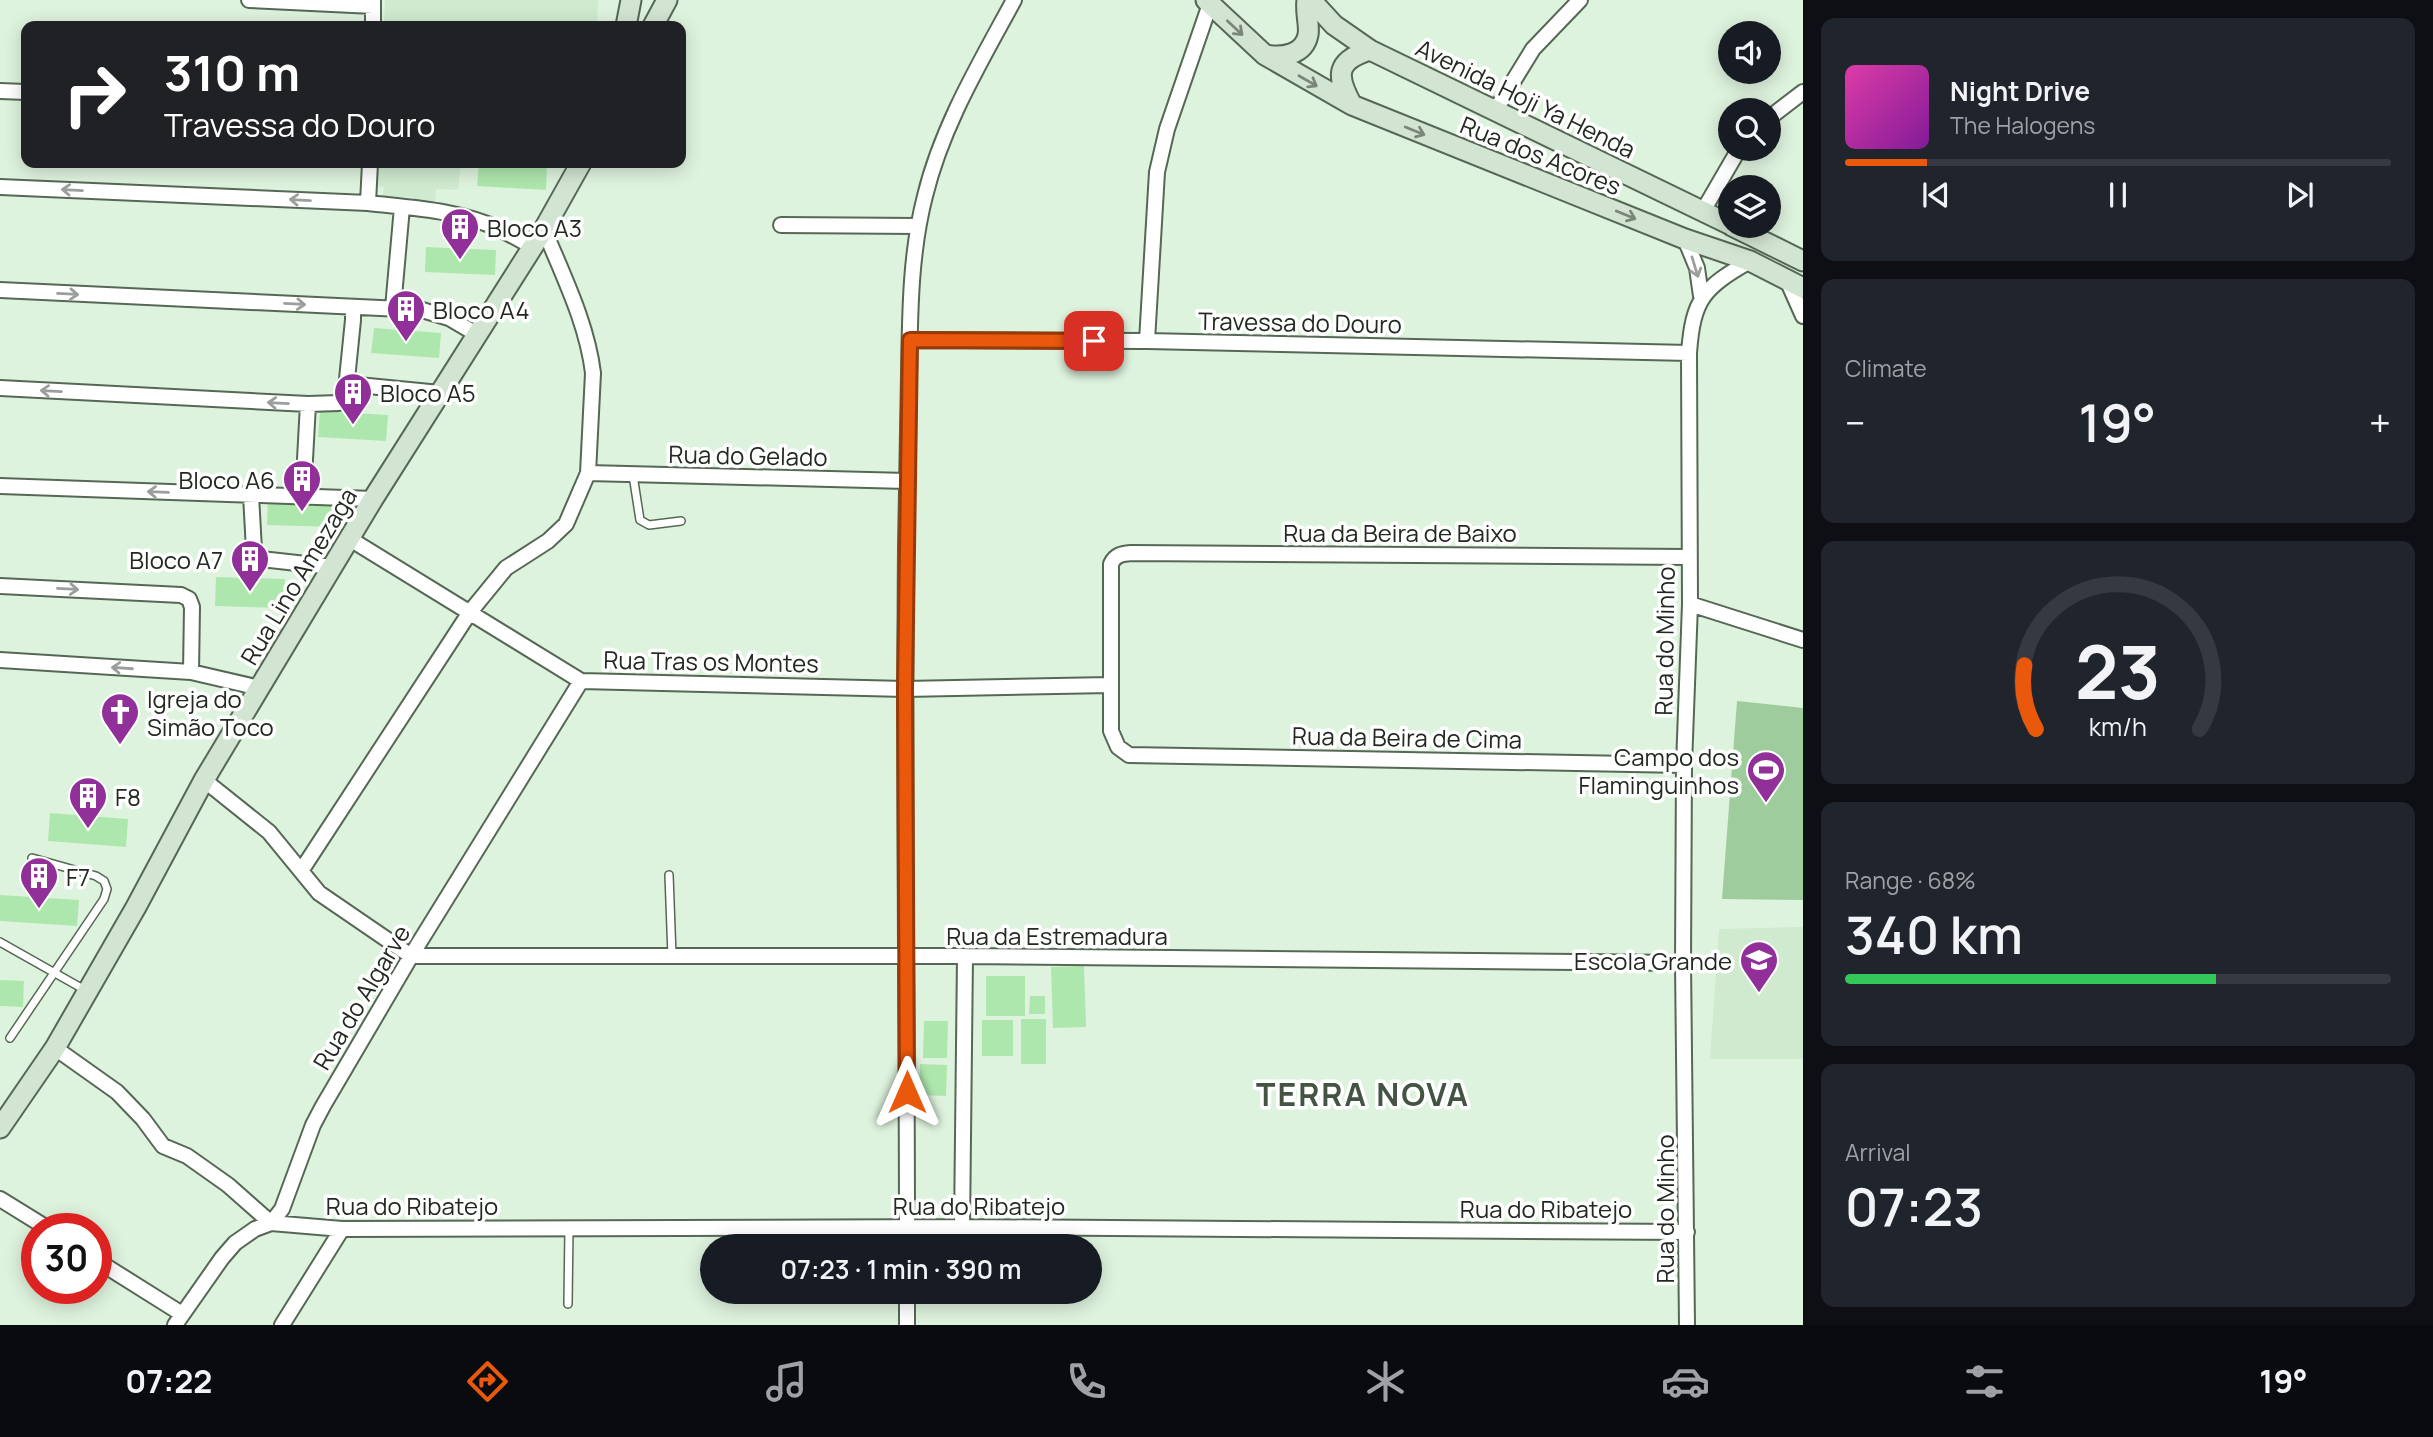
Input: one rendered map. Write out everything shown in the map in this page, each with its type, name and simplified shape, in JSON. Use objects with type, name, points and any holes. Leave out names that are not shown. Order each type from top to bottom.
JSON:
[{"type":"main road","points":[[627,21],[631,0]]},
{"type":"main road","points":[[656,21],[667,0]]},
{"type":"main road","points":[[1208,2],[1265,55],[1281,58],[1303,45],[1308,35],[1305,14],[1309,0]]},
{"type":"main road","name":"Avenida Hoji Ya Henda","points":[[1309,0],[1334,25],[1370,50],[1718,218]]},
{"type":"main road","points":[[1352,106],[1341,86],[1341,72],[1346,61],[1354,55],[1370,50]]},
{"type":"main road","name":"Rua dos Acores","points":[[1265,55],[1352,106],[1685,239],[1749,261],[1795,284]]},
{"type":"main road","name":"Rua Lino Amezaga","points":[[0,1128],[6,1107],[55,1048],[136,908],[204,780],[373,499],[533,247],[578,168]]},
{"type":"main road","name":"Avenida Hoji Ya Henda","points":[[1757,238],[1803,261]]},
{"type":"street","points":[[250,0],[373,3],[373,21]]},
{"type":"street","points":[[907,1234],[907,481],[910,340],[918,226],[941,144],[962,96],[1014,0]]},
{"type":"street","points":[[1495,111],[1533,49],[1580,0]]},
{"type":"street","points":[[1147,341],[1157,172],[1167,129],[1208,2]]},
{"type":"street","points":[[0,91],[21,92]]},
{"type":"street","points":[[1781,109],[1803,92]]},
{"type":"street","points":[[1703,211],[1732,161]]},
{"type":"street","points":[[368,203],[370,168]]},
{"type":"street","points":[[0,187],[368,203],[472,219],[498,228],[533,247]]},
{"type":"street","points":[[393,308],[402,207]]},
{"type":"street","points":[[781,225],[918,226]]},
{"type":"street","points":[[301,871],[470,612],[506,568],[548,541],[566,524],[588,473],[593,373],[591,357],[574,303],[544,229]]},
{"type":"street","name":"Rua do Minho","points":[[1685,239],[1697,268],[1701,296],[1691,329],[1689,353],[1690,604],[1684,765],[1687,1325]]},
{"type":"street","points":[[1701,296],[1723,276],[1749,261]]},
{"type":"street","points":[[1795,284],[1803,316]]},
{"type":"street","points":[[0,290],[422,310],[449,318],[478,335]]},
{"type":"street","points":[[0,388],[308,404],[339,403],[347,392],[352,307]]},
{"type":"street","name":"Travessa do Douro","points":[[910,340],[1147,341],[1689,353]]},
{"type":"street","points":[[347,392],[440,393]]},
{"type":"street","points":[[303,496],[308,404]]},
{"type":"street","name":"Rua do Gelado","points":[[588,473],[907,481]]},
{"type":"street","points":[[0,486],[373,499]]},
{"type":"street","points":[[251,495],[254,550],[261,559],[333,568]]},
{"type":"street","name":"Rua Tras os Montes","points":[[350,539],[581,681],[905,689],[1110,685]]},
{"type":"street","name":"Rua da Beira de Baixo","points":[[1110,685],[1111,564],[1113,558],[1120,554],[1688,557]]},
{"type":"street","points":[[0,586],[181,595],[189,599],[192,607],[191,672]]},
{"type":"street","points":[[1690,604],[1803,640]]},
{"type":"street","points":[[0,660],[191,672],[260,688]]},
{"type":"street","name":"Rua do Algarve","points":[[271,1223],[285,1201],[313,1125],[411,956],[581,681]]},
{"type":"street","name":"Rua da Beira de Cima","points":[[1110,685],[1111,731],[1118,747],[1129,755],[1684,765]]},
{"type":"street","points":[[204,780],[269,832],[319,893],[411,956]]},
{"type":"street","name":"Rua da Estremadura","points":[[411,956],[965,956],[1684,963]]},
{"type":"street","points":[[962,1227],[965,956]]},
{"type":"street","points":[[55,1048],[117,1092],[143,1119],[163,1146],[187,1156],[228,1185],[271,1223],[255,1229],[236,1243],[178,1319],[112,1272]]},
{"type":"street","points":[[0,1199],[23,1213]]},
{"type":"street","name":"Rua do Ribatejo","points":[[271,1223],[342,1229],[962,1227],[1687,1232]]},
{"type":"street","points":[[282,1325],[342,1229]]},
{"type":"street","points":[[907,1304],[907,1325]]},
{"type":"lane","points":[[633,475],[640,520],[649,526],[681,521]]},
{"type":"lane","points":[[10,1038],[104,899],[107,889],[104,881],[96,876],[33,858]]},
{"type":"lane","points":[[669,875],[672,957]]},
{"type":"lane","points":[[0,942],[88,991]]},
{"type":"lane","points":[[568,1304],[569,1228]]},
{"type":"shaded area","points":[[385,0],[598,0],[597,21],[384,21]]},
{"type":"shaded area","points":[[378,168],[460,168],[458,190],[436,189],[435,204],[412,205],[414,197],[382,197],[384,187],[377,186]]},
{"type":"shaded area","name":"Escola Grande","points":[[1803,927],[1803,1059],[1710,1059],[1719,929]]},
{"type":"green space","name":"Campo dos Flaminguinhos","points":[[1737,701],[1803,708],[1803,900],[1722,899]]},
{"type":"building","points":[[479,168],[547,168],[546,190],[477,186]]},
{"type":"building","name":"Bloco A3","points":[[426,247],[496,250],[495,275],[425,272]]},
{"type":"building","name":"Bloco A4","points":[[374,328],[441,333],[439,358],[371,353]]},
{"type":"building","name":"Bloco A5","points":[[320,411],[388,415],[386,441],[318,437]]},
{"type":"building","name":"Bloco A6","points":[[268,498],[337,501],[336,527],[267,525]]},
{"type":"building","name":"Bloco A7","points":[[216,577],[285,579],[284,608],[215,606]]},
{"type":"building","name":"F8","points":[[50,813],[128,819],[126,847],[48,841]]},
{"type":"building","name":"F7","points":[[0,895],[79,900],[77,926],[0,921]]},
{"type":"building","points":[[1084,966],[1086,1027],[1053,1028],[1051,967]]},
{"type":"building","points":[[986,976],[1025,976],[1025,1016],[986,1016]]},
{"type":"building","points":[[0,980],[24,981],[23,1007],[0,1006]]},
{"type":"building","points":[[1030,996],[1045,996],[1045,1014],[1029,1014]]},
{"type":"building","points":[[1021,1019],[1046,1019],[1046,1064],[1021,1064]]},
{"type":"building","points":[[982,1020],[1013,1020],[1013,1056],[982,1056]]},
{"type":"building","points":[[924,1021],[948,1021],[947,1058],[923,1058]]},
{"type":"building","points":[[920,1064],[947,1065],[946,1096],[919,1095]]},
{"type":"place","name":"Bloco A3","points":[[460,261]]},
{"type":"place","name":"Bloco A4","points":[[406,343]]},
{"type":"place","name":"Bloco A5","points":[[353,426]]},
{"type":"place","name":"Bloco A6","points":[[302,513]]},
{"type":"place","name":"Bloco A7","points":[[250,593]]},
{"type":"place","name":"Igreja do Simão Toco","points":[[120,746]]},
{"type":"place","name":"Campo dos Flaminguinhos","points":[[1766,804]]},
{"type":"place","name":"F8","points":[[88,830]]},
{"type":"place","name":"F7","points":[[39,910]]},
{"type":"place","name":"Escola Grande","points":[[1759,994]]},
{"type":"district","name":"TERRA NOVA","points":[[1363,1094]]},
{"type":"route","points":[[907,1092],[905,689],[910,340],[1094,341]]}]
